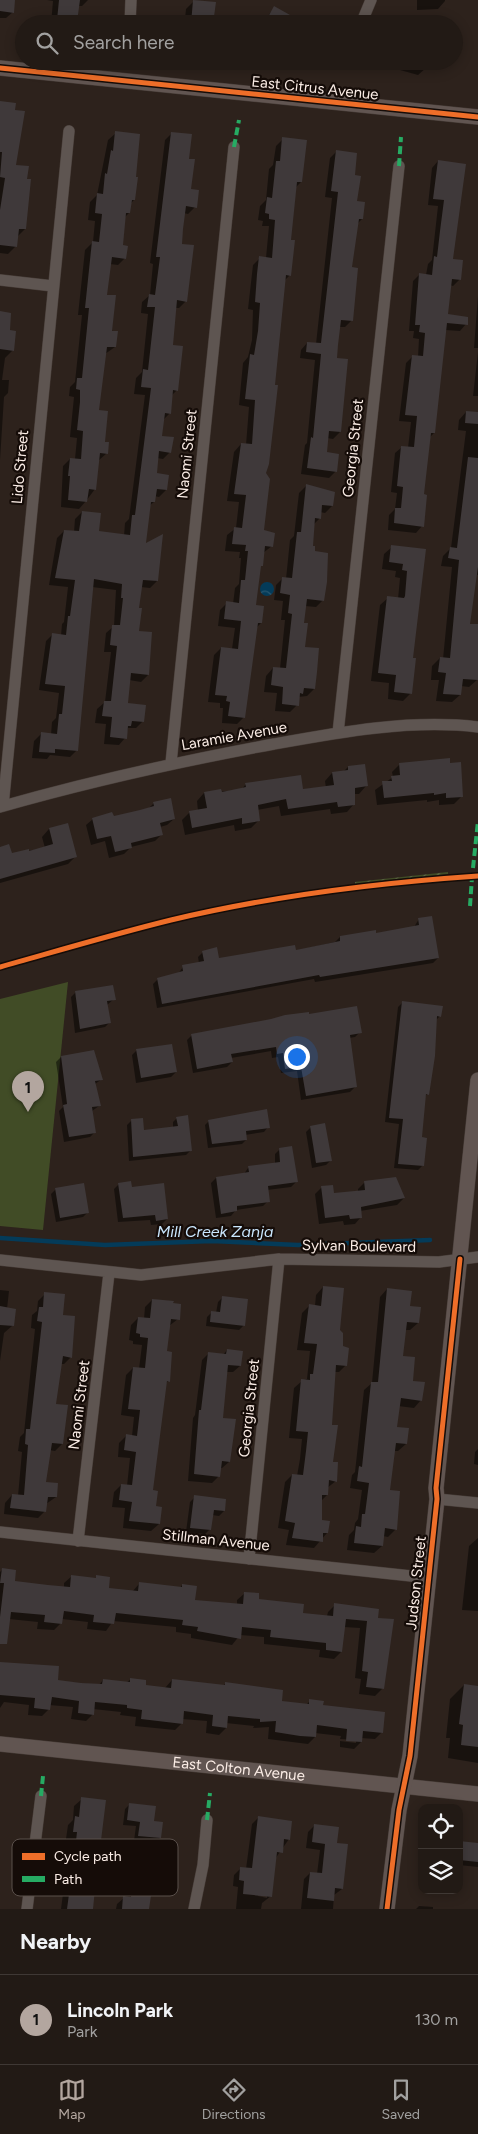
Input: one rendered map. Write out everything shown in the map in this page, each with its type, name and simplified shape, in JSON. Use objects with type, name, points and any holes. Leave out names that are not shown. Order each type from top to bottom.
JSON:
[{"type":"street","points":[[130,15],[131,0]]},
{"type":"street","points":[[365,15],[371,0]]},
{"type":"street","name":"East Citrus Avenue","points":[[0,68],[15,70]]},
{"type":"street","name":"East Citrus Avenue","points":[[20,70],[478,117]]},
{"type":"street","name":"Lido Street","points":[[2,806],[70,131]]},
{"type":"street","name":"Naomi Street","points":[[171,763],[234,147]]},
{"type":"street","name":"Georgia Street","points":[[338,733],[399,166]]},
{"type":"street","points":[[0,280],[53,286]]},
{"type":"street","name":"Laramie Avenue","points":[[2,806],[171,763],[338,733],[440,724],[478,727]]},
{"type":"street","name":"Judson Street","points":[[387,1909],[410,1756],[430,1578],[437,1499],[436,1488],[478,1080]]},
{"type":"street","name":"Sylvan Boulevard","points":[[0,1260],[141,1275],[279,1260],[439,1262],[478,1257]]},
{"type":"street","name":"Georgia Street","points":[[249,1559],[279,1260]]},
{"type":"street","name":"Naomi Street","points":[[78,1541],[110,1273]]},
{"type":"street","points":[[437,1499],[478,1503]]},
{"type":"street","name":"Stillman Avenue","points":[[0,1532],[430,1578]]},
{"type":"street","name":"East Colton Avenue","points":[[0,1744],[478,1794]]},
{"type":"street","points":[[36,1839],[41,1796]]},
{"type":"street","points":[[194,1909],[203,1865],[207,1820]]},
{"type":"street","points":[[27,1909],[29,1896]]},
{"type":"green space","points":[[448,872],[448,874],[355,884],[355,882]]},
{"type":"green space","points":[[68,982],[43,1230],[0,1226],[0,999]]},
{"type":"water","points":[[264,582],[270,582],[274,589],[270,596],[264,596],[260,592],[260,586]]},
{"type":"building","points":[[0,0],[15,0],[14,13],[0,11]]},
{"type":"building","points":[[59,0],[80,0],[78,15],[58,15]]},
{"type":"building","points":[[193,0],[216,2],[214,15],[192,15]]},
{"type":"building","points":[[274,6],[290,15],[269,15]]},
{"type":"building","points":[[0,101],[16,103],[15,110],[25,111],[16,165],[29,166],[27,179],[31,179],[26,229],[19,229],[17,247],[0,245],[0,210],[5,178],[0,177],[2,152],[0,152]]},
{"type":"building","points":[[115,131],[140,134],[136,177],[138,177],[135,200],[132,200],[130,213],[126,213],[123,245],[128,246],[126,259],[112,257],[107,295],[116,295],[112,331],[118,331],[116,347],[107,347],[99,410],[108,411],[105,442],[109,442],[108,454],[100,453],[96,490],[89,489],[87,502],[68,500],[70,476],[68,476],[70,458],[81,459],[83,431],[77,430],[80,390],[76,389],[77,378],[82,378],[89,308],[85,308],[92,241],[99,242],[102,214],[95,213],[97,193],[103,194],[105,173],[107,174],[111,150],[113,151]]},
{"type":"building","points":[[171,132],[192,134],[189,159],[195,159],[191,189],[199,190],[197,208],[186,206],[182,244],[194,245],[187,302],[177,300],[173,345],[183,346],[178,391],[173,390],[171,414],[165,413],[162,436],[174,437],[171,453],[159,451],[157,473],[169,475],[167,490],[157,489],[155,502],[151,502],[146,543],[163,534],[158,581],[143,580],[139,608],[142,608],[139,631],[152,632],[149,675],[131,673],[128,703],[146,705],[144,722],[132,721],[131,726],[128,726],[127,739],[110,737],[112,717],[102,716],[104,701],[111,701],[117,646],[110,645],[112,625],[120,625],[123,598],[121,598],[122,584],[94,579],[78,751],[55,749],[55,753],[39,752],[41,732],[57,734],[59,714],[62,714],[65,686],[45,684],[52,633],[66,635],[75,580],[55,578],[64,530],[79,531],[82,511],[101,513],[99,531],[130,535],[132,515],[135,515],[151,388],[141,387],[143,369],[148,370],[155,307],[147,307],[149,294],[155,295],[160,257],[156,257]]},
{"type":"building","points":[[282,137],[307,140],[302,182],[297,182],[291,240],[295,240],[291,276],[286,275],[275,385],[278,385],[269,464],[266,473],[270,479],[264,530],[275,533],[273,547],[265,546],[263,566],[261,566],[256,605],[264,606],[262,623],[258,623],[245,718],[228,716],[230,702],[226,701],[227,696],[215,695],[221,647],[238,649],[241,621],[224,619],[226,601],[239,603],[241,580],[245,580],[248,551],[245,551],[246,545],[232,544],[234,527],[242,528],[246,495],[234,494],[241,443],[252,444],[255,400],[245,399],[250,354],[254,355],[258,331],[260,303],[255,302],[257,274],[259,256],[272,258],[275,220],[269,219],[269,214],[265,213],[267,197],[272,198],[276,161],[280,161]]},
{"type":"building","points":[[336,150],[357,153],[355,175],[361,176],[357,201],[365,202],[363,219],[359,219],[352,267],[358,268],[353,321],[341,320],[338,345],[337,358],[348,359],[341,432],[329,431],[327,452],[339,454],[337,472],[307,468],[311,437],[313,438],[321,354],[306,352],[307,342],[321,343],[338,192],[331,191]]},
{"type":"building","points":[[438,160],[466,164],[453,259],[463,260],[461,280],[452,279],[448,314],[468,317],[468,325],[447,323],[435,433],[431,433],[424,494],[427,495],[424,527],[394,523],[395,508],[401,508],[403,487],[397,486],[401,446],[414,447],[417,416],[405,415],[412,355],[423,356],[425,333],[419,332],[420,325],[415,325],[419,273],[432,275],[434,256],[437,257],[444,200],[433,199]]},
{"type":"building","points":[[0,311],[11,313],[10,330],[16,331],[14,351],[0,349]]},
{"type":"building","points":[[466,411],[478,412],[478,424],[465,423]]},
{"type":"building","points":[[468,457],[478,458],[478,567],[470,624],[478,624],[478,680],[463,679],[461,695],[443,694],[446,673],[438,672],[440,657],[450,658],[459,560],[448,558],[450,547],[457,548]]},
{"type":"building","points":[[306,484],[335,492],[333,506],[322,505],[321,519],[315,518],[313,546],[315,546],[315,551],[328,553],[327,582],[324,601],[307,599],[304,623],[308,623],[305,647],[319,648],[315,689],[304,688],[303,694],[300,693],[299,706],[282,704],[283,687],[271,685],[273,667],[286,668],[292,614],[288,613],[290,595],[280,593],[282,577],[292,578],[297,532],[301,532]]},
{"type":"building","points":[[391,545],[426,549],[413,658],[416,658],[412,694],[394,692],[396,675],[378,673],[387,596],[404,598],[405,596],[407,571],[402,570],[403,564],[389,562]]},
{"type":"building","points":[[450,758],[450,763],[461,762],[463,797],[446,798],[446,793],[434,795],[434,793],[384,798],[382,781],[392,781],[391,776],[400,775],[399,763]]},
{"type":"building","points":[[365,764],[368,786],[355,788],[355,805],[338,807],[337,802],[288,809],[286,799],[258,805],[260,821],[242,824],[242,818],[192,828],[189,811],[207,808],[204,792],[221,789],[222,792],[246,787],[245,783],[301,775],[303,789],[334,785],[332,772],[348,770],[348,766]]},
{"type":"building","points":[[171,798],[175,819],[160,823],[163,835],[131,843],[132,848],[115,852],[111,836],[97,839],[92,818],[112,812],[114,816],[140,810],[154,806],[153,802]]},
{"type":"building","points":[[68,823],[77,857],[0,879],[0,847],[9,844],[12,853],[29,849],[29,851],[53,844],[49,828]]},
{"type":"building","points":[[432,916],[439,958],[320,977],[319,975],[162,1004],[157,978],[183,971],[182,965],[204,961],[202,951],[217,947],[219,958],[295,945],[296,950],[340,941],[340,936],[376,930],[376,933],[419,925],[418,918]]},
{"type":"building","points":[[113,985],[116,1000],[107,1001],[111,1023],[80,1029],[75,991]]},
{"type":"building","points":[[402,1001],[443,1006],[441,1017],[437,1016],[435,1056],[429,1095],[426,1094],[422,1137],[427,1138],[424,1166],[398,1164],[403,1119],[389,1118]]},
{"type":"building","points":[[357,1006],[362,1033],[350,1035],[357,1087],[306,1096],[301,1067],[285,1069],[283,1053],[277,1054],[276,1047],[231,1054],[233,1062],[197,1069],[191,1034],[285,1015],[309,1012],[309,1014]]},
{"type":"building","points":[[172,1044],[177,1072],[141,1078],[136,1049]]},
{"type":"building","points":[[94,1050],[103,1080],[95,1081],[101,1106],[92,1107],[96,1133],[69,1137],[63,1105],[67,1104],[61,1056]]},
{"type":"building","points":[[267,1109],[270,1128],[246,1131],[247,1140],[212,1144],[208,1120]]},
{"type":"building","points":[[188,1115],[192,1151],[133,1157],[131,1119],[143,1118],[144,1130],[178,1126],[176,1117]]},
{"type":"building","points":[[325,1123],[332,1161],[316,1163],[310,1126]]},
{"type":"building","points":[[292,1146],[298,1182],[268,1186],[270,1202],[237,1206],[237,1211],[221,1214],[216,1177],[249,1172],[248,1166],[280,1162],[279,1148]]},
{"type":"building","points":[[396,1177],[405,1198],[361,1207],[362,1218],[350,1219],[349,1215],[325,1218],[321,1186],[333,1185],[334,1193],[365,1190],[364,1181]]},
{"type":"building","points":[[131,1181],[132,1187],[164,1183],[168,1219],[156,1221],[155,1215],[123,1218],[118,1183]]},
{"type":"building","points":[[84,1183],[89,1213],[60,1218],[55,1188]]},
{"type":"building","points":[[323,1286],[344,1288],[340,1330],[343,1333],[343,1346],[349,1348],[347,1366],[336,1365],[332,1425],[338,1425],[333,1462],[338,1462],[337,1482],[329,1480],[328,1495],[322,1495],[322,1520],[330,1521],[328,1533],[323,1533],[323,1542],[292,1538],[295,1523],[285,1521],[292,1474],[303,1475],[306,1451],[308,1432],[296,1431],[301,1379],[310,1380],[310,1374],[313,1374],[317,1344],[304,1343],[309,1304],[321,1306]]},
{"type":"building","points":[[387,1288],[412,1291],[410,1306],[421,1307],[419,1323],[407,1322],[403,1356],[415,1357],[413,1381],[425,1382],[422,1401],[401,1398],[397,1427],[409,1428],[407,1444],[396,1443],[390,1490],[400,1491],[397,1530],[385,1528],[383,1546],[354,1543],[356,1526],[361,1527],[362,1514],[365,1514],[369,1483],[357,1481],[359,1466],[362,1467],[371,1382],[378,1382]]},
{"type":"building","points":[[44,1292],[65,1294],[63,1315],[75,1316],[72,1358],[63,1356],[56,1404],[68,1405],[63,1444],[52,1443],[46,1482],[58,1483],[57,1497],[48,1497],[46,1512],[10,1508],[12,1494],[24,1495],[28,1445],[25,1444],[26,1429],[30,1429],[42,1322],[37,1321],[39,1307],[43,1307]]},
{"type":"building","points":[[222,1296],[248,1299],[245,1326],[210,1322],[211,1311],[220,1312]]},
{"type":"building","points":[[152,1299],[174,1301],[173,1303],[181,1304],[180,1320],[171,1319],[167,1351],[172,1352],[170,1382],[167,1381],[153,1490],[158,1491],[156,1506],[162,1507],[160,1524],[129,1521],[132,1502],[119,1500],[121,1484],[132,1485],[136,1452],[124,1450],[126,1434],[137,1436],[140,1410],[128,1409],[133,1367],[145,1368],[148,1338],[140,1337],[140,1334],[136,1333],[138,1317],[150,1318]]},
{"type":"building","points":[[0,1306],[16,1309],[14,1326],[0,1325]]},
{"type":"building","points":[[227,1349],[243,1351],[241,1366],[228,1365],[223,1418],[236,1419],[230,1462],[222,1461],[220,1477],[194,1474],[199,1410],[201,1410],[208,1352],[226,1354]]},
{"type":"building","points":[[194,1495],[226,1499],[225,1511],[214,1510],[211,1530],[190,1528]]},
{"type":"building","points":[[2,1568],[16,1570],[15,1581],[48,1585],[70,1587],[71,1575],[96,1578],[96,1575],[110,1577],[109,1588],[138,1591],[139,1582],[182,1587],[182,1584],[197,1586],[195,1600],[243,1604],[244,1592],[259,1593],[259,1599],[304,1604],[303,1613],[333,1616],[334,1603],[379,1609],[378,1618],[394,1619],[384,1689],[366,1687],[368,1672],[362,1671],[367,1621],[346,1619],[342,1652],[326,1650],[326,1643],[270,1637],[271,1630],[242,1627],[241,1639],[197,1631],[198,1627],[182,1625],[183,1620],[116,1613],[114,1624],[93,1622],[94,1615],[64,1611],[62,1624],[44,1622],[45,1615],[11,1612],[7,1644],[0,1644],[0,1617],[4,1583],[0,1583]]},
{"type":"building","points":[[0,1662],[59,1666],[58,1680],[81,1683],[102,1684],[103,1679],[130,1682],[130,1678],[146,1680],[146,1685],[171,1688],[172,1679],[225,1685],[225,1682],[283,1690],[282,1701],[309,1704],[309,1699],[324,1701],[323,1705],[385,1712],[383,1733],[363,1731],[362,1742],[346,1741],[347,1729],[317,1725],[316,1737],[300,1736],[275,1732],[276,1721],[260,1722],[260,1719],[228,1716],[227,1728],[212,1726],[213,1715],[184,1711],[183,1724],[141,1719],[142,1710],[127,1708],[127,1705],[95,1702],[94,1715],[78,1713],[79,1701],[52,1697],[50,1710],[34,1708],[35,1698],[0,1695]]},
{"type":"building","points":[[464,1684],[478,1686],[478,1747],[461,1745],[463,1725],[459,1724]]},
{"type":"building","points":[[81,1797],[106,1800],[101,1839],[76,1839],[77,1832],[73,1832],[75,1816],[79,1817]]},
{"type":"building","points":[[129,1803],[156,1806],[154,1821],[163,1822],[161,1838],[138,1836],[140,1822],[127,1820]]},
{"type":"building","points":[[258,1816],[292,1821],[290,1840],[284,1839],[283,1853],[277,1852],[272,1897],[243,1894],[244,1881],[239,1880],[240,1867],[252,1868]]},
{"type":"building","points":[[314,1824],[339,1827],[337,1843],[348,1844],[343,1889],[335,1888],[334,1901],[307,1898],[310,1872],[322,1873],[325,1844],[312,1842]]},
{"type":"building","points":[[463,1841],[478,1843],[478,1862],[463,1860]]},
{"type":"building","points":[[69,1896],[94,1896],[93,1909],[67,1909]]},
{"type":"building","points":[[123,1896],[151,1896],[149,1909],[122,1909]]},
{"type":"waterway","name":"Mill Creek Zanja","points":[[0,1238],[105,1245],[212,1241],[298,1245],[430,1240]]},
{"type":"marked path","points":[[234,147],[239,120]]},
{"type":"marked path","points":[[399,166],[401,137]]},
{"type":"marked path","points":[[473,868],[478,821]]},
{"type":"marked path","points":[[470,906],[472,877]]},
{"type":"marked path","points":[[41,1796],[43,1776]]},
{"type":"marked path","points":[[207,1820],[210,1793]]},
{"type":"cycle path","points":[[0,68],[15,70]]},
{"type":"cycle path","points":[[20,70],[478,117]]},
{"type":"cycle path","points":[[0,967],[150,925],[247,904],[285,897],[401,882],[478,876]]},
{"type":"cycle path","points":[[387,1909],[399,1810],[410,1756],[460,1259]]},
{"type":"place","name":"Lincoln Park","points":[[28,1112]]}]
